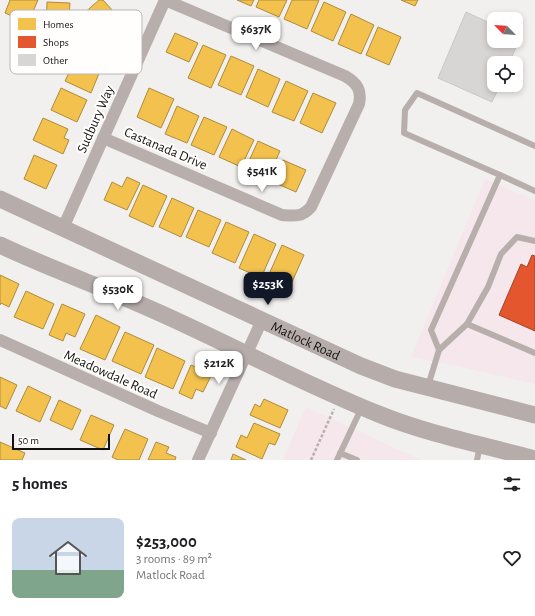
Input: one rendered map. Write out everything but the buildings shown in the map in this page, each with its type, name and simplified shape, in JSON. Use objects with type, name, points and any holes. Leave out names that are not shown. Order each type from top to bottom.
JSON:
[{"type":"main road","name":"Matlock Road","points":[[0,199],[360,366],[395,379],[535,415]]},
{"type":"main road","points":[[0,245],[46,266],[161,313],[362,407],[479,452],[535,459]]},
{"type":"street","name":"Castanada Drive","points":[[103,138],[282,215],[300,216],[305,214],[311,207],[359,104],[361,94],[356,82],[345,76],[165,0]]},
{"type":"street","name":"Sudbury Way","points":[[142,51],[165,0]]},
{"type":"street","name":"Sudbury Way","points":[[63,228],[132,74]]},
{"type":"street","points":[[198,460],[262,320]]},
{"type":"street","name":"Meadowdale Road","points":[[0,340],[158,411],[211,433]]},
{"type":"lane","points":[[535,146],[417,93],[405,110],[404,133],[535,191]]},
{"type":"lane","points":[[439,350],[431,330],[500,175]]},
{"type":"lane","points":[[428,388],[439,350],[467,324],[488,287],[501,254],[517,237],[535,241]]},
{"type":"lane","points":[[467,324],[535,353]]},
{"type":"lane","points":[[337,460],[362,407]]},
{"type":"lane","points":[[340,453],[357,460]]},
{"type":"path","points":[[311,460],[335,408]]},
{"type":"shaded area","points":[[485,179],[535,200],[535,384],[411,357]]},
{"type":"shaded area","points":[[306,407],[419,459],[421,460],[283,460]]}]
